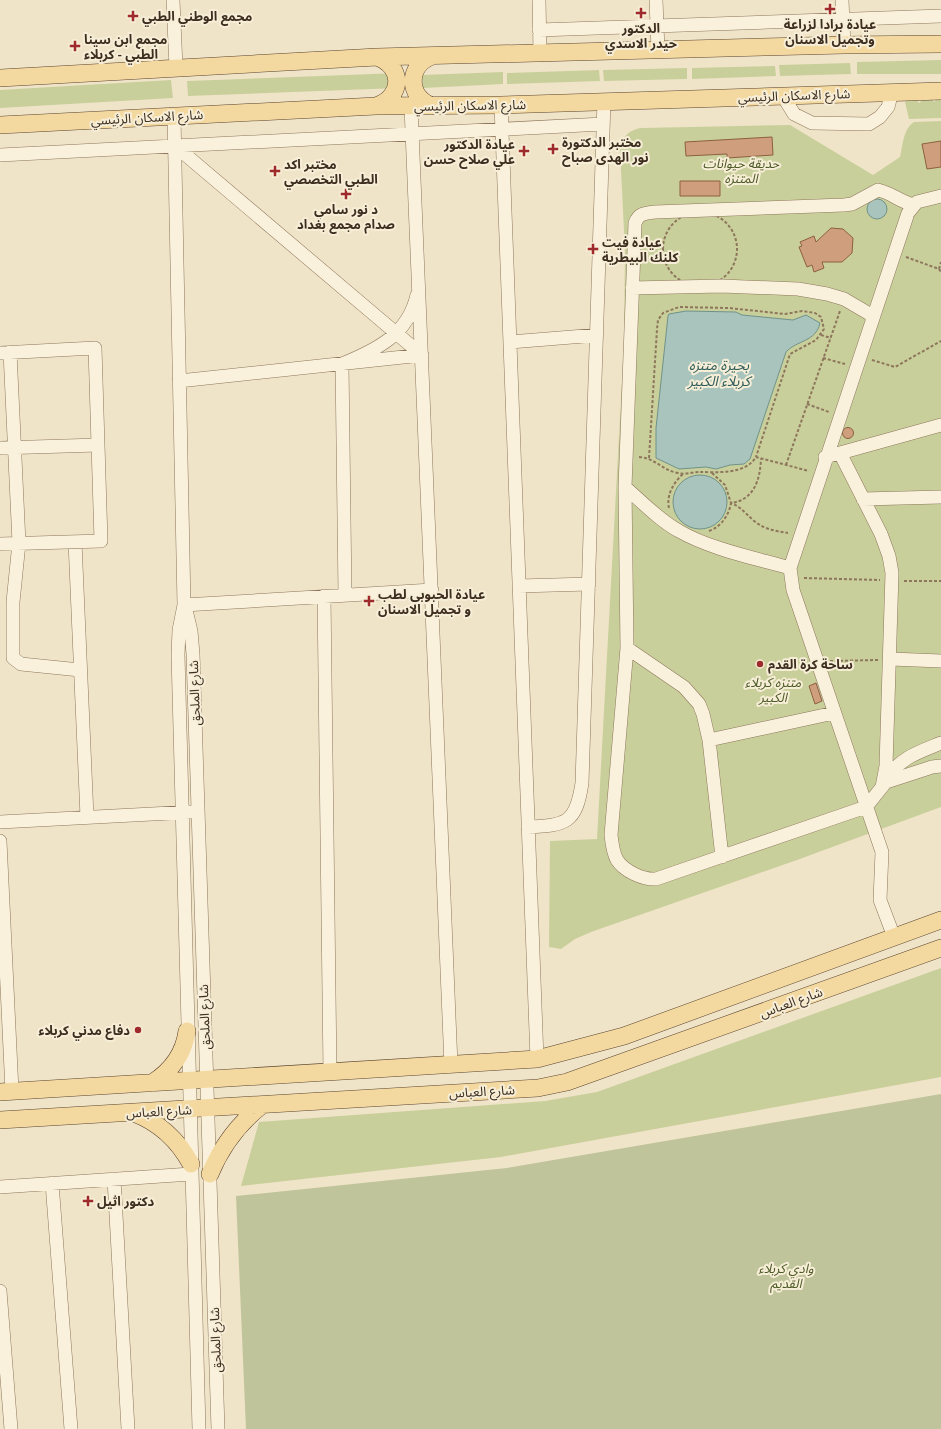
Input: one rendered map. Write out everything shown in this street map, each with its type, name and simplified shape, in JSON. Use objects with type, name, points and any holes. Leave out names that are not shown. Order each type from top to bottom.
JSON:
[{"type":"main road","points":[[0,78],[377,57],[540,52],[941,44]]},
{"type":"main road","points":[[432,56],[426,58],[416,68],[412,81],[413,88],[420,100],[432,106]]},
{"type":"main road","points":[[376,106],[383,104],[394,93],[397,78],[390,64],[377,57]]},
{"type":"main road","name":"شارع الاسكان الرئيسي","points":[[0,125],[376,106],[411,107],[501,105],[941,91]]},
{"type":"main road","name":"شارع العباس","points":[[6,1092],[537,1059],[624,1036],[941,920]]},
{"type":"main road","name":"شارع العباس","points":[[0,1120],[538,1088],[567,1082],[941,948]]},
{"type":"main road","points":[[152,1083],[173,1065],[183,1049],[187,1031]]},
{"type":"main road","points":[[210,1174],[222,1147],[231,1135],[240,1124],[262,1105]]},
{"type":"main road","points":[[132,1113],[150,1120],[167,1132],[180,1146],[191,1169]]},
{"type":"street","points":[[173,0],[176,67]]},
{"type":"street","points":[[539,0],[540,52]]},
{"type":"street","points":[[656,0],[658,50]]},
{"type":"street","points":[[842,0],[844,45]]},
{"type":"street","points":[[539,30],[941,16]]},
{"type":"street","points":[[783,96],[794,114],[812,123],[869,124],[880,116],[888,107],[892,92]]},
{"type":"street","points":[[528,827],[560,824],[571,816],[580,795],[604,102]]},
{"type":"street","points":[[501,105],[537,1059]]},
{"type":"street","points":[[411,107],[451,1065]]},
{"type":"street","points":[[174,116],[184,605],[432,590]]},
{"type":"street","points":[[0,155],[603,124]]},
{"type":"street","points":[[174,146],[422,355]]},
{"type":"street","points":[[914,205],[903,203],[886,191],[878,190],[852,204],[844,205],[642,213],[637,217],[635,223],[624,487],[627,648],[611,836],[613,851],[618,861],[638,875],[648,880],[656,880],[866,807],[899,763],[910,756],[941,743]]},
{"type":"street","points":[[894,937],[880,900],[882,852],[793,590],[790,568],[799,536],[908,213],[914,205],[926,199],[941,196]]},
{"type":"street","points":[[632,288],[762,286],[798,289],[827,294],[844,299],[873,316]]},
{"type":"street","points":[[342,364],[372,352],[396,333],[410,314],[419,289]]},
{"type":"street","points":[[510,342],[597,335]]},
{"type":"street","points":[[0,544],[19,543],[101,541],[95,348],[5,352],[15,447],[19,543],[13,602],[13,658],[21,664],[80,670]]},
{"type":"street","points":[[179,381],[422,355]]},
{"type":"street","points":[[342,364],[345,595]]},
{"type":"street","points":[[826,457],[941,425]]},
{"type":"street","points":[[0,448],[98,445]]},
{"type":"street","points":[[840,453],[886,546],[891,565],[893,580],[891,659],[884,783]]},
{"type":"street","points":[[624,487],[660,518],[680,532],[703,542],[790,568]]},
{"type":"street","points":[[863,499],[941,497]]},
{"type":"street","points":[[75,542],[87,817]]},
{"type":"street","points":[[519,586],[588,584]]},
{"type":"street","points":[[324,596],[330,1072]]},
{"type":"street","name":"شارع الملحق","points":[[184,605],[190,631],[193,654],[218,1429]]},
{"type":"street","name":"شارع الملحق","points":[[184,605],[179,630],[178,655],[188,1080],[199,1429]]},
{"type":"street","points":[[627,648],[675,679],[693,697],[703,714],[709,740],[722,857]]},
{"type":"street","points":[[891,659],[941,661]]},
{"type":"street","points":[[709,740],[834,713]]},
{"type":"street","points":[[884,783],[932,767],[941,766]]},
{"type":"street","points":[[0,822],[198,812]]},
{"type":"street","points":[[0,841],[6,1092]]},
{"type":"street","points":[[0,1187],[114,1179],[191,1169]]},
{"type":"street","points":[[114,1179],[128,1429]]},
{"type":"street","points":[[52,1183],[71,1429]]},
{"type":"street","points":[[0,1291],[10,1429]]},
{"type":"path","points":[[698,212],[710,214],[720,218],[728,226],[734,236],[737,246],[736,258],[732,268],[725,277],[716,283],[698,287],[680,280],[671,273],[665,263],[663,251],[664,240],[673,224],[687,214],[698,212]]},
{"type":"path","points":[[894,253],[939,269],[941,272]]},
{"type":"path","points":[[939,269],[941,262]]},
{"type":"path","points":[[786,465],[844,299]]},
{"type":"path","points":[[626,456],[649,458],[667,470],[684,474],[737,470],[753,461],[756,457],[790,354],[816,340],[821,335],[824,329],[821,317],[808,311],[785,314],[703,307],[679,307],[663,313],[658,320],[657,328],[649,458]]},
{"type":"path","points":[[821,335],[830,338]]},
{"type":"path","points":[[823,358],[895,367],[941,341]]},
{"type":"path","points":[[807,404],[840,416]]},
{"type":"path","points":[[756,457],[820,473]]},
{"type":"path","points":[[731,503],[744,500],[753,492],[760,477],[761,458]]},
{"type":"path","points":[[707,532],[720,525],[730,510],[731,503],[725,485],[711,473]]},
{"type":"path","points":[[670,512],[668,504],[672,490],[676,481],[684,474]]},
{"type":"path","points":[[731,503],[739,506],[754,520],[768,529],[799,536]]},
{"type":"path","points":[[790,568],[795,576],[802,578],[941,581]]},
{"type":"path","points":[[817,661],[891,659]]},
{"type":"green space","points":[[941,60],[941,74],[857,74],[857,62]]},
{"type":"green space","points":[[850,63],[851,74],[780,76],[779,65]]},
{"type":"green space","points":[[775,66],[776,76],[692,79],[692,68]]},
{"type":"green space","points":[[687,68],[687,79],[604,81],[603,70]]},
{"type":"green space","points":[[599,70],[600,81],[507,84],[507,73]]},
{"type":"green space","points":[[503,72],[503,84],[423,88],[422,75]]},
{"type":"green space","points":[[399,73],[399,88],[188,96],[187,81]]},
{"type":"green space","points":[[171,80],[173,98],[0,108],[0,90]]},
{"type":"green space","points":[[926,97],[932,99],[934,102],[937,99],[941,99],[941,118],[909,119],[905,102],[910,98],[916,99],[919,103]]},
{"type":"green space","name":"متنزه كربلاء الكبير","points":[[941,121],[941,807],[797,860],[591,932],[575,939],[561,949],[549,947],[550,841],[597,839],[624,345],[625,251],[620,150],[624,138],[632,131],[641,128],[790,125],[873,175],[900,157],[903,142],[910,125],[914,122]]},
{"type":"green space","points":[[941,968],[941,1077],[501,1157],[241,1186],[259,1122],[545,1101],[597,1092]]},
{"type":"green space","name":"وادي كربلاء القديم","points":[[941,1094],[941,1429],[246,1429],[236,1196],[507,1168]]},
{"type":"water","points":[[877,199],[884,202],[887,209],[884,216],[877,219],[870,216],[867,209],[870,202]]},
{"type":"water","name":"بحيرة متنزه كربلاء الكبير","points":[[686,311],[736,312],[742,315],[793,320],[806,315],[820,323],[815,334],[790,348],[786,352],[750,459],[744,464],[730,465],[716,469],[706,467],[679,469],[656,458],[656,428],[668,316],[669,314]]},
{"type":"water","points":[[695,475],[705,475],[715,479],[723,487],[727,497],[727,507],[723,517],[715,525],[705,529],[695,529],[685,525],[677,517],[673,507],[673,497],[677,487],[685,479]]},
{"type":"building","points":[[772,137],[773,155],[727,158],[727,154],[686,156],[685,142]]},
{"type":"building","points":[[941,141],[941,167],[927,169],[922,144]]},
{"type":"building","points":[[680,181],[720,181],[720,196],[680,196]]},
{"type":"building","points":[[831,228],[843,229],[853,238],[852,253],[842,262],[822,262],[824,268],[814,272],[812,265],[807,267],[799,247],[802,246],[800,242],[814,236],[816,242]]},
{"type":"building","points":[[848,427],[852,429],[854,433],[852,437],[848,439],[844,437],[842,433],[844,429]]},
{"type":"building","points":[[816,683],[822,701],[815,704],[809,686]]},
{"type":"place","name":"عيادة برادا لزراعة وتجميل الاسنان","points":[[830,9]]},
{"type":"place","name":"الدكتور حيدر الاسدي","points":[[641,13]]},
{"type":"place","name":"مجمع الوطني الطبي","points":[[133,16]]},
{"type":"place","name":"مجمع ابن سينا الطبي - كربلاء","points":[[75,46]]},
{"type":"place","name":"مختبر الدكتورة نور الهدى صباح","points":[[553,149]]},
{"type":"place","name":"عيادة الدكتور علي صلاح حسن","points":[[524,151]]},
{"type":"place","name":"مختبر اكد الطبي التخصصي","points":[[275,171]]},
{"type":"place","name":"د نور سامي صدام مجمع بغداد","points":[[346,194]]},
{"type":"place","name":"عيادة فيت كلنك البيطرية","points":[[593,249]]},
{"type":"place","name":"عيادة الحبوبي لطب و تجميل الاسنان","points":[[369,601]]},
{"type":"place","name":"ساحة كرة القدم","points":[[760,664]]},
{"type":"place","name":"دفاع مدني كربلاء","points":[[138,1030]]},
{"type":"place","name":"دكتور اثيل","points":[[88,1201]]},
{"type":"park label","name":"حديقة حيوانات المتنزه","points":[[741,170]]}]
